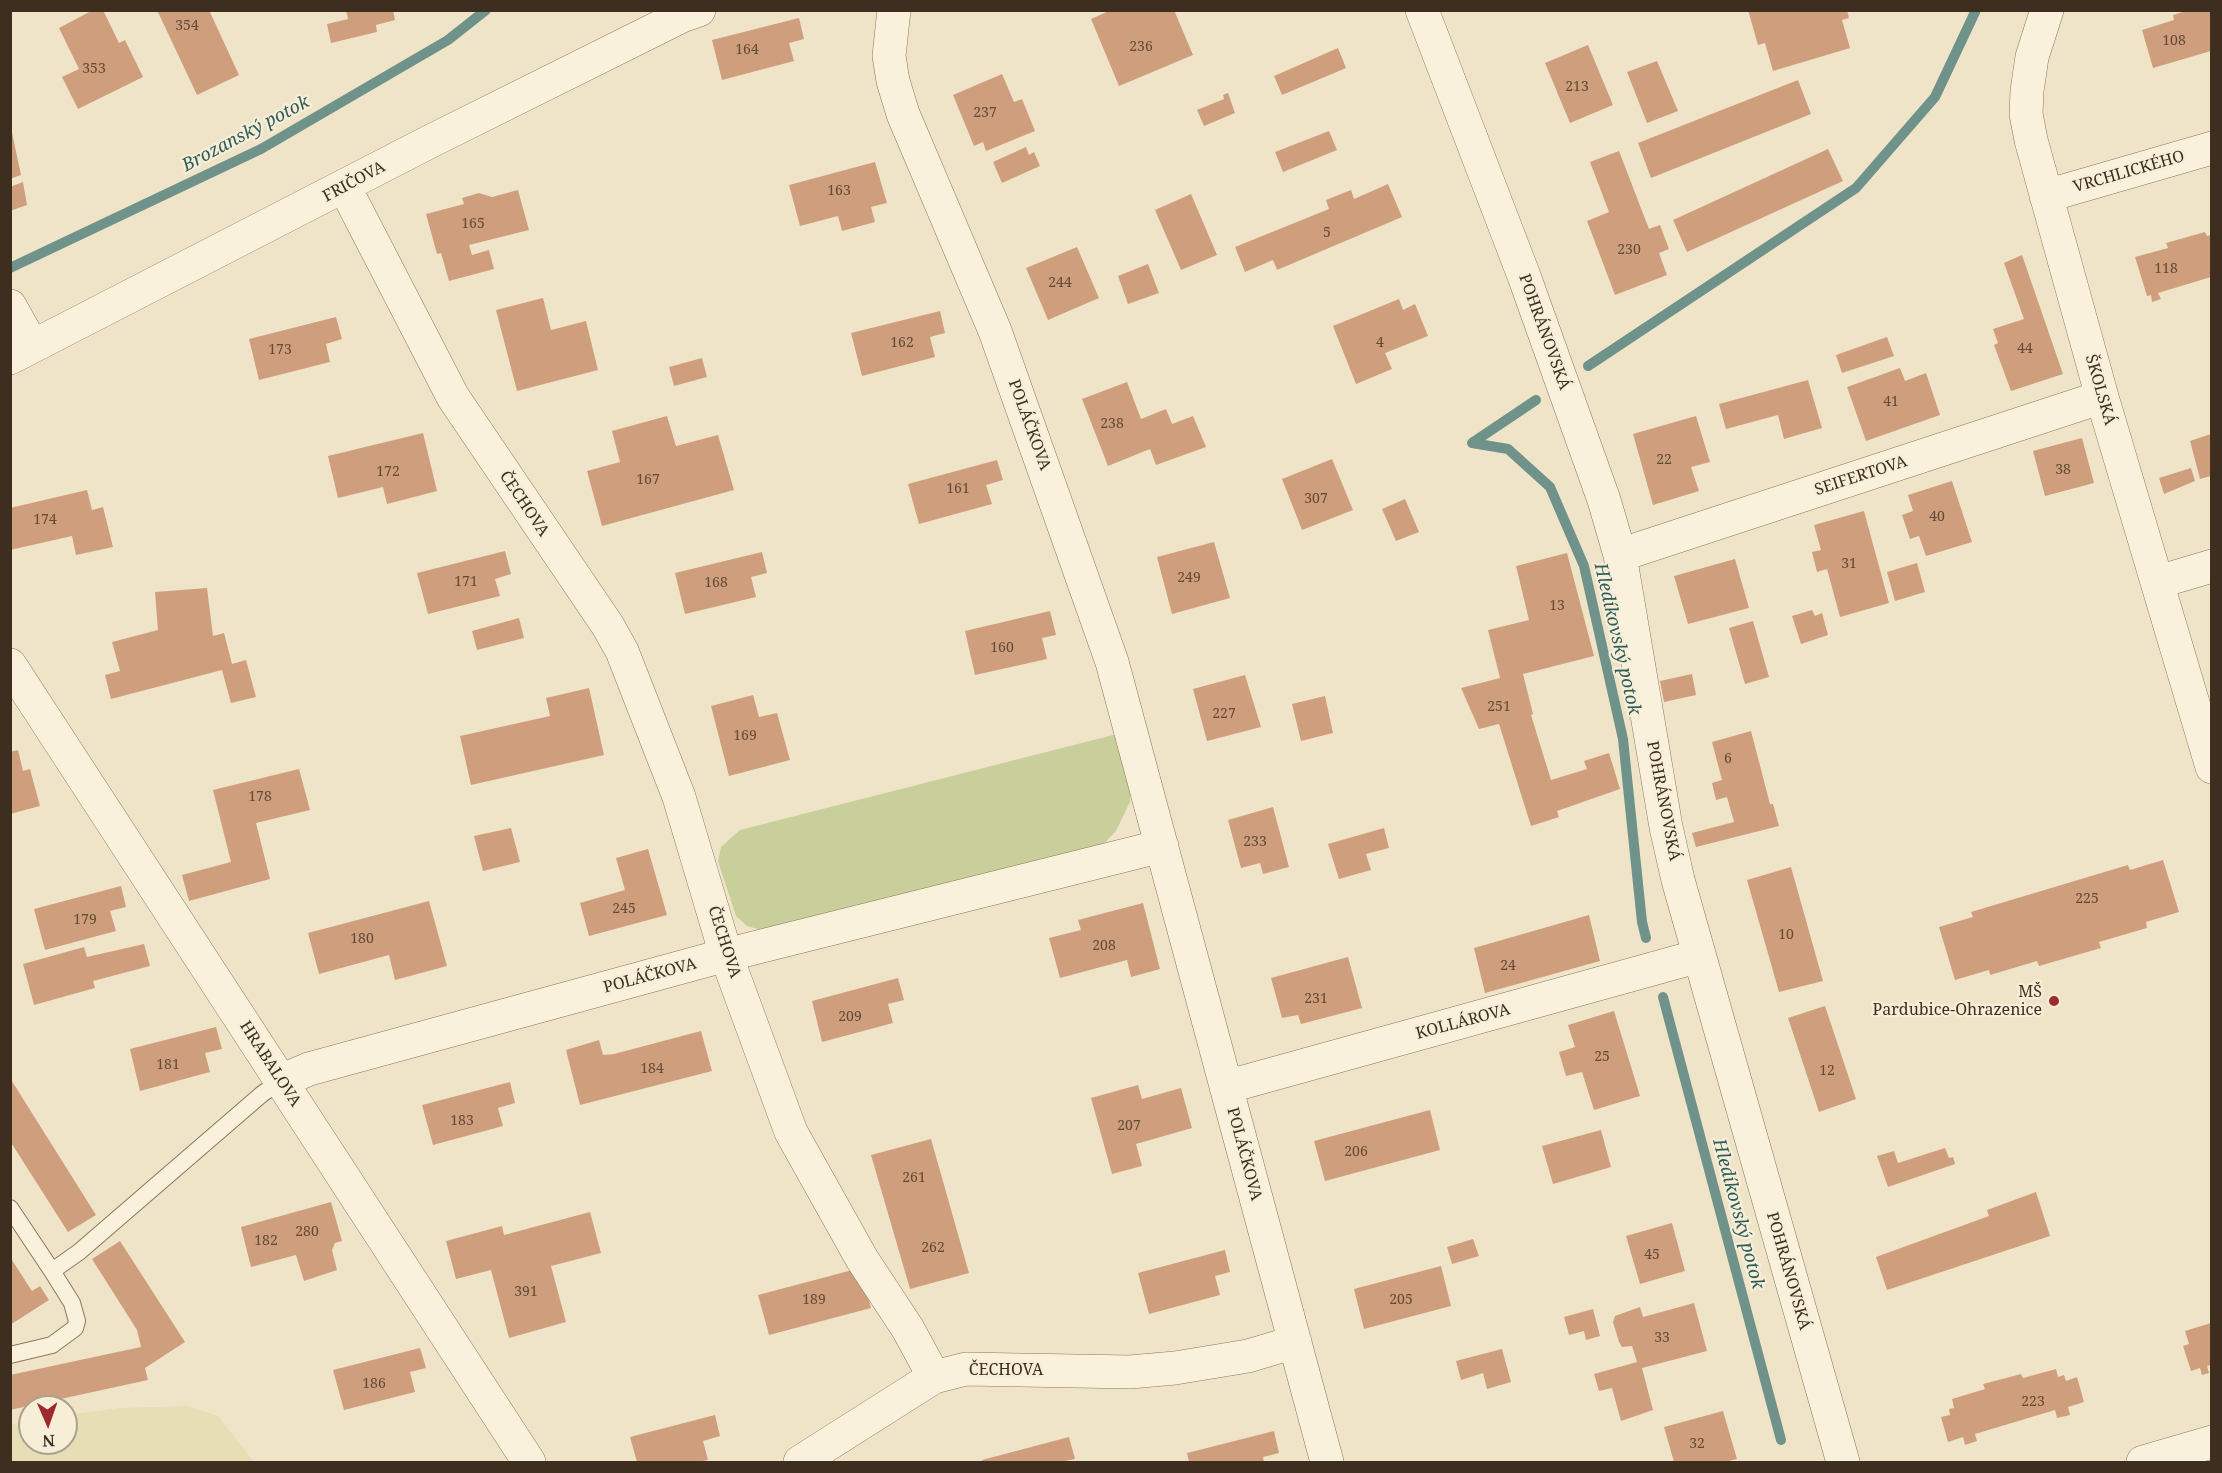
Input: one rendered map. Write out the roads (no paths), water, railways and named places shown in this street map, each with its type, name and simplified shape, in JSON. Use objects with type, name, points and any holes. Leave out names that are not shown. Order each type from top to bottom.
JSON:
[{"type":"street","name":"FRIČOVA","points":[[21,351],[345,188],[441,136],[682,16],[699,10]]},
{"type":"street","name":"POLÁČKOVA","points":[[894,10],[889,56],[896,92],[995,331],[1099,619],[1327,1462]]},
{"type":"street","name":"POHRÁNOVSKÁ","points":[[1422,10],[1524,276],[1604,500],[1620,555],[1666,827],[1699,956],[1839,1461]]},
{"type":"street","name":"ŠKOLSKÁ","points":[[2047,10],[2032,57],[2026,114],[2046,196],[2102,397],[2211,767]]},
{"type":"street","name":"VRCHLICKÉHO","points":[[2046,196],[2211,148]]},
{"type":"street","name":"ČECHOVA","points":[[345,188],[453,397],[608,626],[622,651],[680,797],[726,955],[791,1132],[845,1229],[908,1329],[934,1377],[966,1370],[1130,1372],[1174,1368],[1248,1356],[1295,1342]]},
{"type":"street","points":[[10,306],[21,351]]},
{"type":"street","name":"SEIFERTOVA","points":[[1620,555],[2102,397]]},
{"type":"street","points":[[2158,582],[2211,566]]},
{"type":"street","name":"HRABALOVA","points":[[10,665],[529,1462]]},
{"type":"street","name":"POLÁČKOVA","points":[[281,1081],[309,1069],[726,955],[1162,846]]},
{"type":"street","name":"KOLLÁROVA","points":[[1227,1087],[1699,956]]},
{"type":"street","points":[[800,1462],[934,1377]]},
{"type":"street","points":[[2143,1462],[2211,1443]]},
{"type":"lane","points":[[52,1271],[79,1252],[262,1094],[281,1081]]},
{"type":"lane","points":[[10,1208],[72,1303],[77,1321],[75,1328],[52,1345],[10,1355]]},
{"type":"waterway","name":"Brozanský potok","points":[[10,268],[261,149],[448,40],[486,10]]},
{"type":"waterway","name":"Hledíkovský potok","points":[[1588,366],[1856,188],[1935,97],[1976,10]]},
{"type":"waterway","name":"Hledíkovský potok","points":[[1536,400],[1472,443],[1508,449],[1550,487],[1584,566],[1623,739],[1642,922],[1646,938]]},
{"type":"waterway","name":"Hledíkovský potok","points":[[1663,997],[1781,1440]]},
{"type":"place","name":"MŠ Pardubice-Ohrazenice","points":[[2054,1001]]}]
